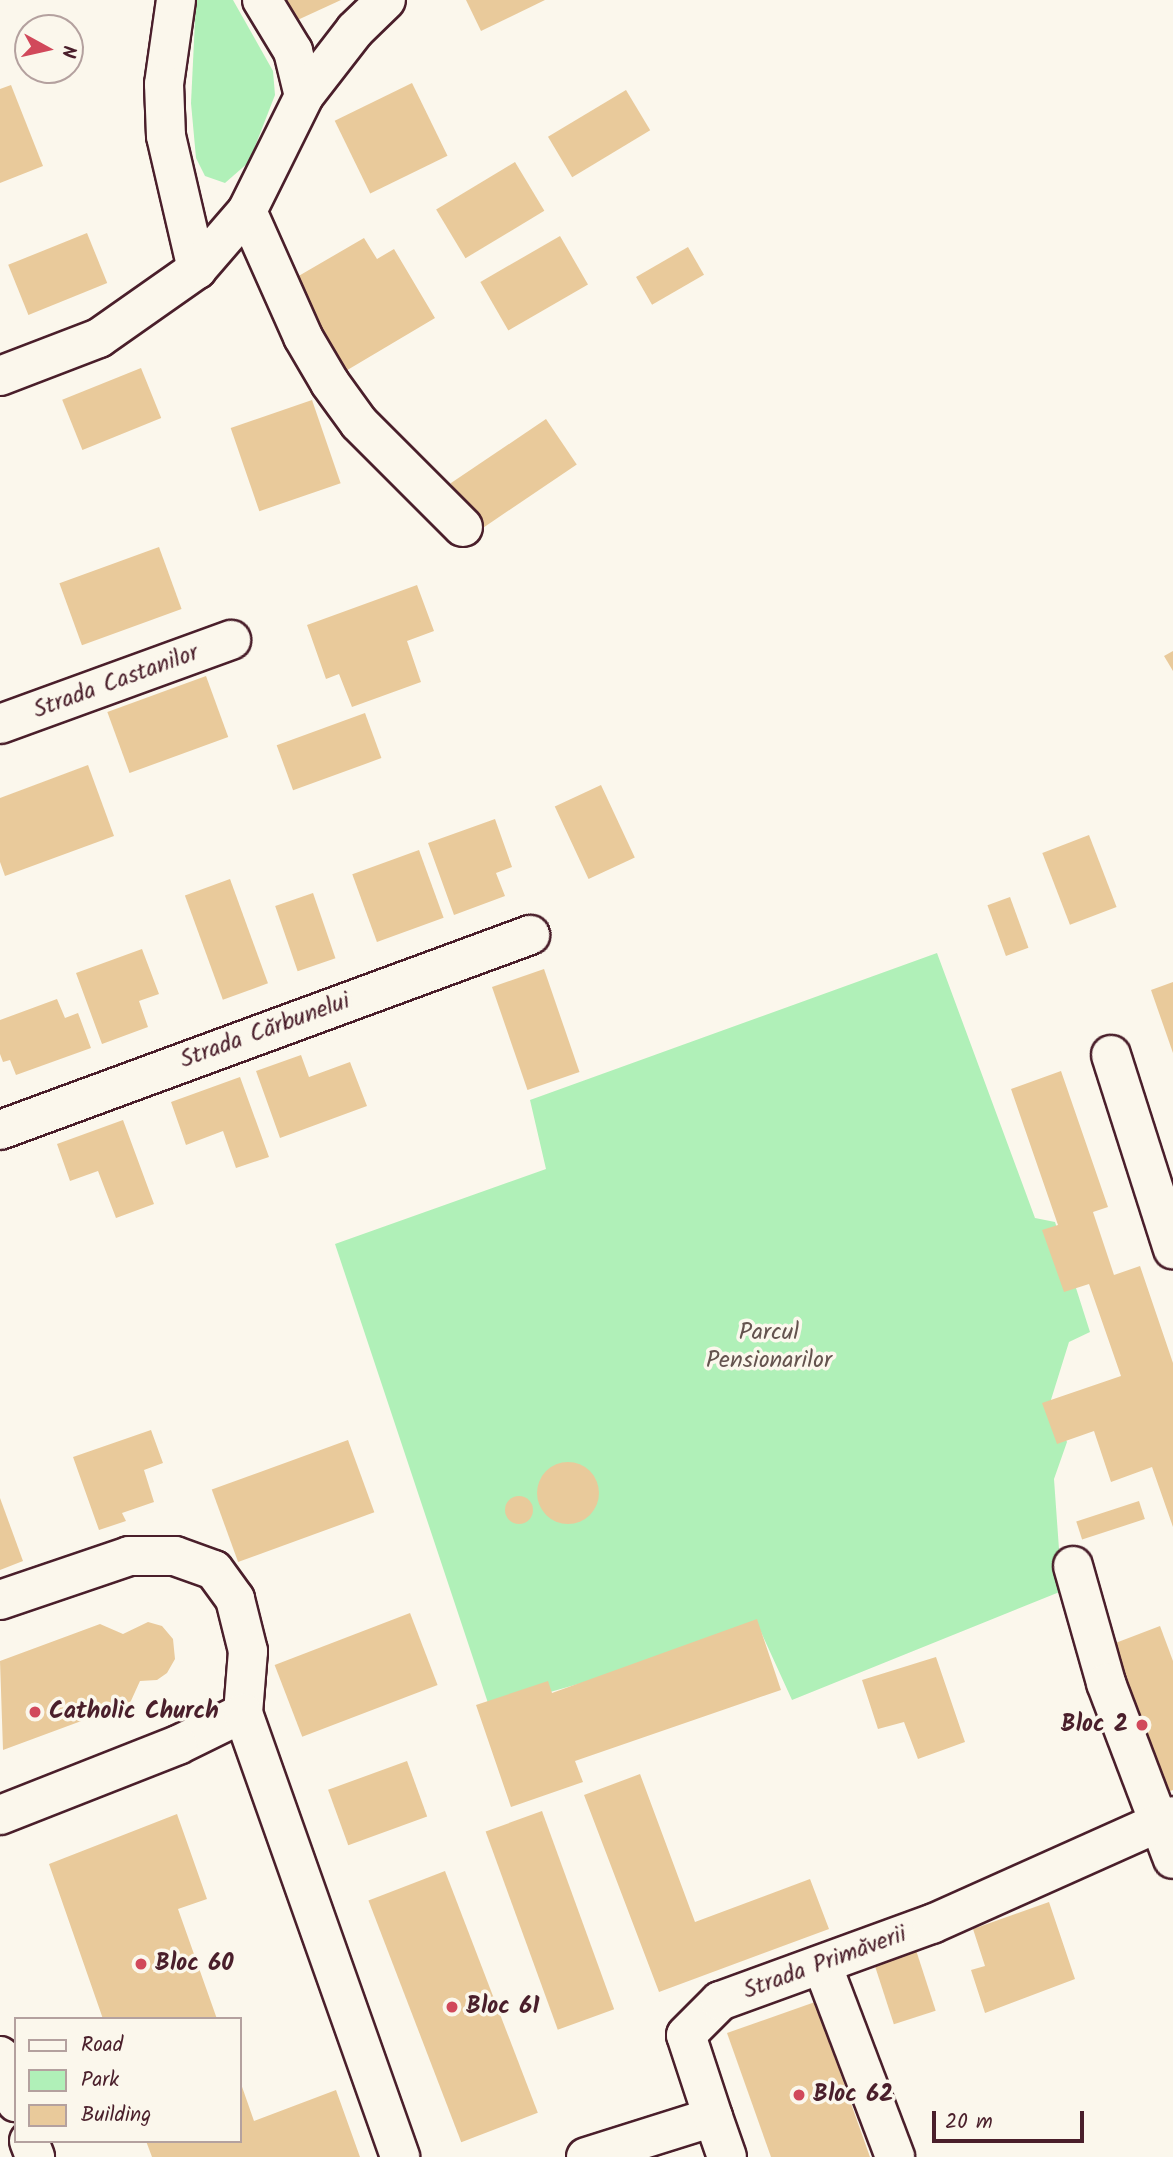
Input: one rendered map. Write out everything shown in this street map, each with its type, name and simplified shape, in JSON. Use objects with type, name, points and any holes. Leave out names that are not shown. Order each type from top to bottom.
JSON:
[{"type":"street","points":[[176,0],[164,85],[166,136],[197,269]]},
{"type":"street","points":[[262,0],[293,51],[304,96]]},
{"type":"street","points":[[0,376],[99,338],[197,269],[247,211],[304,96],[355,30],[386,0]]},
{"type":"street","points":[[247,211],[303,337],[330,383],[359,423],[463,527]]},
{"type":"street","name":"Strada Castanilor","points":[[0,724],[232,640]]},
{"type":"street","name":"Strada Cărbunelui","points":[[0,1130],[530,935]]},
{"type":"street","points":[[1111,1055],[1173,1249]]},
{"type":"street","points":[[0,1600],[129,1556],[175,1556],[214,1570],[235,1598],[248,1651],[243,1713],[400,2157]]},
{"type":"street","points":[[1073,1566],[1106,1684],[1166,1818],[1173,1859]]},
{"type":"street","points":[[0,1815],[178,1745],[243,1713]]},
{"type":"street","name":"Strada Primăverii","points":[[713,2117],[686,2035],[720,2001],[823,1967],[1053,1872],[1166,1818]]},
{"type":"street","points":[[823,1967],[895,2157]]},
{"type":"street","points":[[0,2056],[14,2096]]},
{"type":"street","points":[[586,2157],[713,2117],[727,2157]]},
{"type":"green space","points":[[196,0],[233,0],[273,71],[275,95],[249,162],[225,183],[205,176],[196,158],[191,103]]},
{"type":"green space","name":"Parcul Pensionarilor","points":[[937,953],[1035,1218],[1055,1222],[1090,1332],[1069,1342],[1050,1403],[1067,1442],[1054,1479],[1062,1591],[792,1700],[761,1632],[490,1709],[335,1244],[546,1169],[530,1100]]},
{"type":"building","points":[[280,0],[341,0],[291,23]]},
{"type":"building","points":[[466,0],[545,0],[481,31]]},
{"type":"building","points":[[412,83],[448,156],[370,194],[335,121]]},
{"type":"building","points":[[11,85],[43,166],[0,183],[0,89]]},
{"type":"building","points":[[626,90],[650,130],[572,177],[548,137]]},
{"type":"building","points":[[515,162],[544,211],[465,258],[436,209]]},
{"type":"building","points":[[87,233],[107,283],[28,315],[8,265]]},
{"type":"building","points":[[560,236],[588,284],[508,330],[480,282]]},
{"type":"building","points":[[364,238],[377,259],[394,249],[435,318],[344,372],[290,281]]},
{"type":"building","points":[[688,247],[704,275],[652,305],[636,277]]},
{"type":"building","points":[[141,368],[161,418],[82,450],[62,400]]},
{"type":"building","points":[[312,400],[341,483],[259,511],[231,428]]},
{"type":"building","points":[[546,419],[577,465],[481,529],[451,483]]},
{"type":"building","points":[[159,547],[182,609],[82,645],[59,583]]},
{"type":"building","points":[[417,585],[434,631],[407,641],[421,682],[352,707],[339,674],[326,679],[307,625]]},
{"type":"building","points":[[1173,651],[1173,671],[1164,656]]},
{"type":"building","points":[[206,676],[228,737],[130,773],[107,712]]},
{"type":"building","points":[[365,713],[381,758],[293,790],[277,745]]},
{"type":"building","points":[[88,765],[114,836],[5,876],[0,862],[0,798]]},
{"type":"building","points":[[601,785],[635,858],[589,879],[555,807]]},
{"type":"building","points":[[495,819],[512,867],[496,873],[505,896],[454,915],[428,843]]},
{"type":"building","points":[[1089,835],[1117,907],[1070,925],[1042,853]]},
{"type":"building","points":[[419,850],[444,918],[377,942],[352,874]]},
{"type":"building","points":[[230,879],[268,983],[223,1000],[185,895]]},
{"type":"building","points":[[313,893],[335,958],[298,971],[275,906]]},
{"type":"building","points":[[1010,897],[1028,948],[1006,956],[987,905]]},
{"type":"building","points":[[142,949],[159,994],[139,1001],[148,1027],[102,1044],[76,973]]},
{"type":"building","points":[[544,969],[579,1072],[527,1090],[492,987]]},
{"type":"building","points":[[1173,982],[1173,1053],[1151,990]]},
{"type":"building","points":[[57,999],[65,1018],[78,1013],[91,1048],[16,1075],[10,1060],[3,1062],[0,1054],[0,1020]]},
{"type":"building","points":[[301,1055],[309,1077],[350,1062],[367,1106],[280,1138],[256,1071]]},
{"type":"building","points":[[1061,1071],[1108,1207],[1093,1212],[1114,1275],[1140,1266],[1173,1363],[1173,1527],[1152,1467],[1111,1482],[1094,1431],[1057,1444],[1042,1403],[1121,1376],[1089,1284],[1064,1292],[1042,1230],[1058,1225],[1011,1089]]},
{"type":"building","points":[[240,1077],[269,1157],[236,1168],[223,1131],[186,1145],[171,1102]]},
{"type":"building","points":[[123,1120],[154,1204],[116,1218],[98,1171],[70,1181],[57,1144]]},
{"type":"building","points":[[151,1430],[163,1463],[144,1470],[154,1502],[122,1513],[126,1521],[99,1530],[73,1457]]},
{"type":"building","points":[[348,1440],[374,1512],[238,1562],[212,1490]]},
{"type":"building","points":[[562,1462],[574,1462],[590,1471],[597,1481],[597,1505],[590,1515],[574,1524],[562,1524],[551,1519],[542,1510],[537,1499],[537,1487],[542,1476],[551,1467]]},
{"type":"building","points":[[519,1496],[529,1500],[533,1510],[529,1520],[519,1524],[509,1520],[505,1510],[509,1500]]},
{"type":"building","points":[[0,1498],[23,1561],[0,1570]]},
{"type":"building","points":[[1139,1501],[1145,1519],[1082,1539],[1076,1521]]},
{"type":"building","points":[[410,1613],[438,1685],[302,1737],[275,1665]]},
{"type":"building","points":[[757,1619],[781,1690],[575,1761],[583,1782],[511,1807],[476,1705],[548,1681],[552,1693]]},
{"type":"building","points":[[148,1622],[162,1626],[173,1639],[175,1659],[167,1673],[157,1680],[140,1681],[130,1703],[3,1750],[0,1661],[100,1624],[123,1634]]},
{"type":"building","name":"Bloc 2","points":[[1160,1626],[1173,1661],[1173,1790],[1140,1802],[1084,1655]]},
{"type":"building","points":[[936,1657],[965,1742],[918,1759],[904,1722],[878,1729],[862,1680]]},
{"type":"building","points":[[407,1761],[427,1816],[348,1845],[328,1790]]},
{"type":"building","points":[[640,1774],[695,1922],[810,1879],[829,1929],[659,1992],[584,1795]]},
{"type":"building","points":[[542,1811],[614,2009],[558,2030],[486,1832]]},
{"type":"building","name":"Bloc 60","points":[[177,1814],[207,1899],[178,1909],[216,2017],[102,2017],[49,1864]]},
{"type":"building","name":"Bloc 61","points":[[445,1871],[538,2113],[461,2142],[368,1900]]},
{"type":"building","points":[[1049,1902],[1075,1979],[985,2013],[971,1970],[985,1966],[973,1929]]},
{"type":"building","points":[[915,1947],[936,2011],[894,2024],[873,1961]]},
{"type":"building","name":"Bloc 62","points":[[815,2002],[870,2157],[771,2157],[727,2033]]},
{"type":"building","points":[[242,2087],[254,2121],[336,2090],[360,2157],[152,2157],[147,2143],[242,2143]]},
{"type":"place","name":"Catholic Church","points":[[35,1712]]},
{"type":"place","name":"Bloc 2","points":[[1142,1725]]},
{"type":"place","name":"Bloc 60","points":[[141,1964]]},
{"type":"place","name":"Bloc 61","points":[[452,2007]]},
{"type":"place","name":"Bloc 62","points":[[799,2095]]}]
